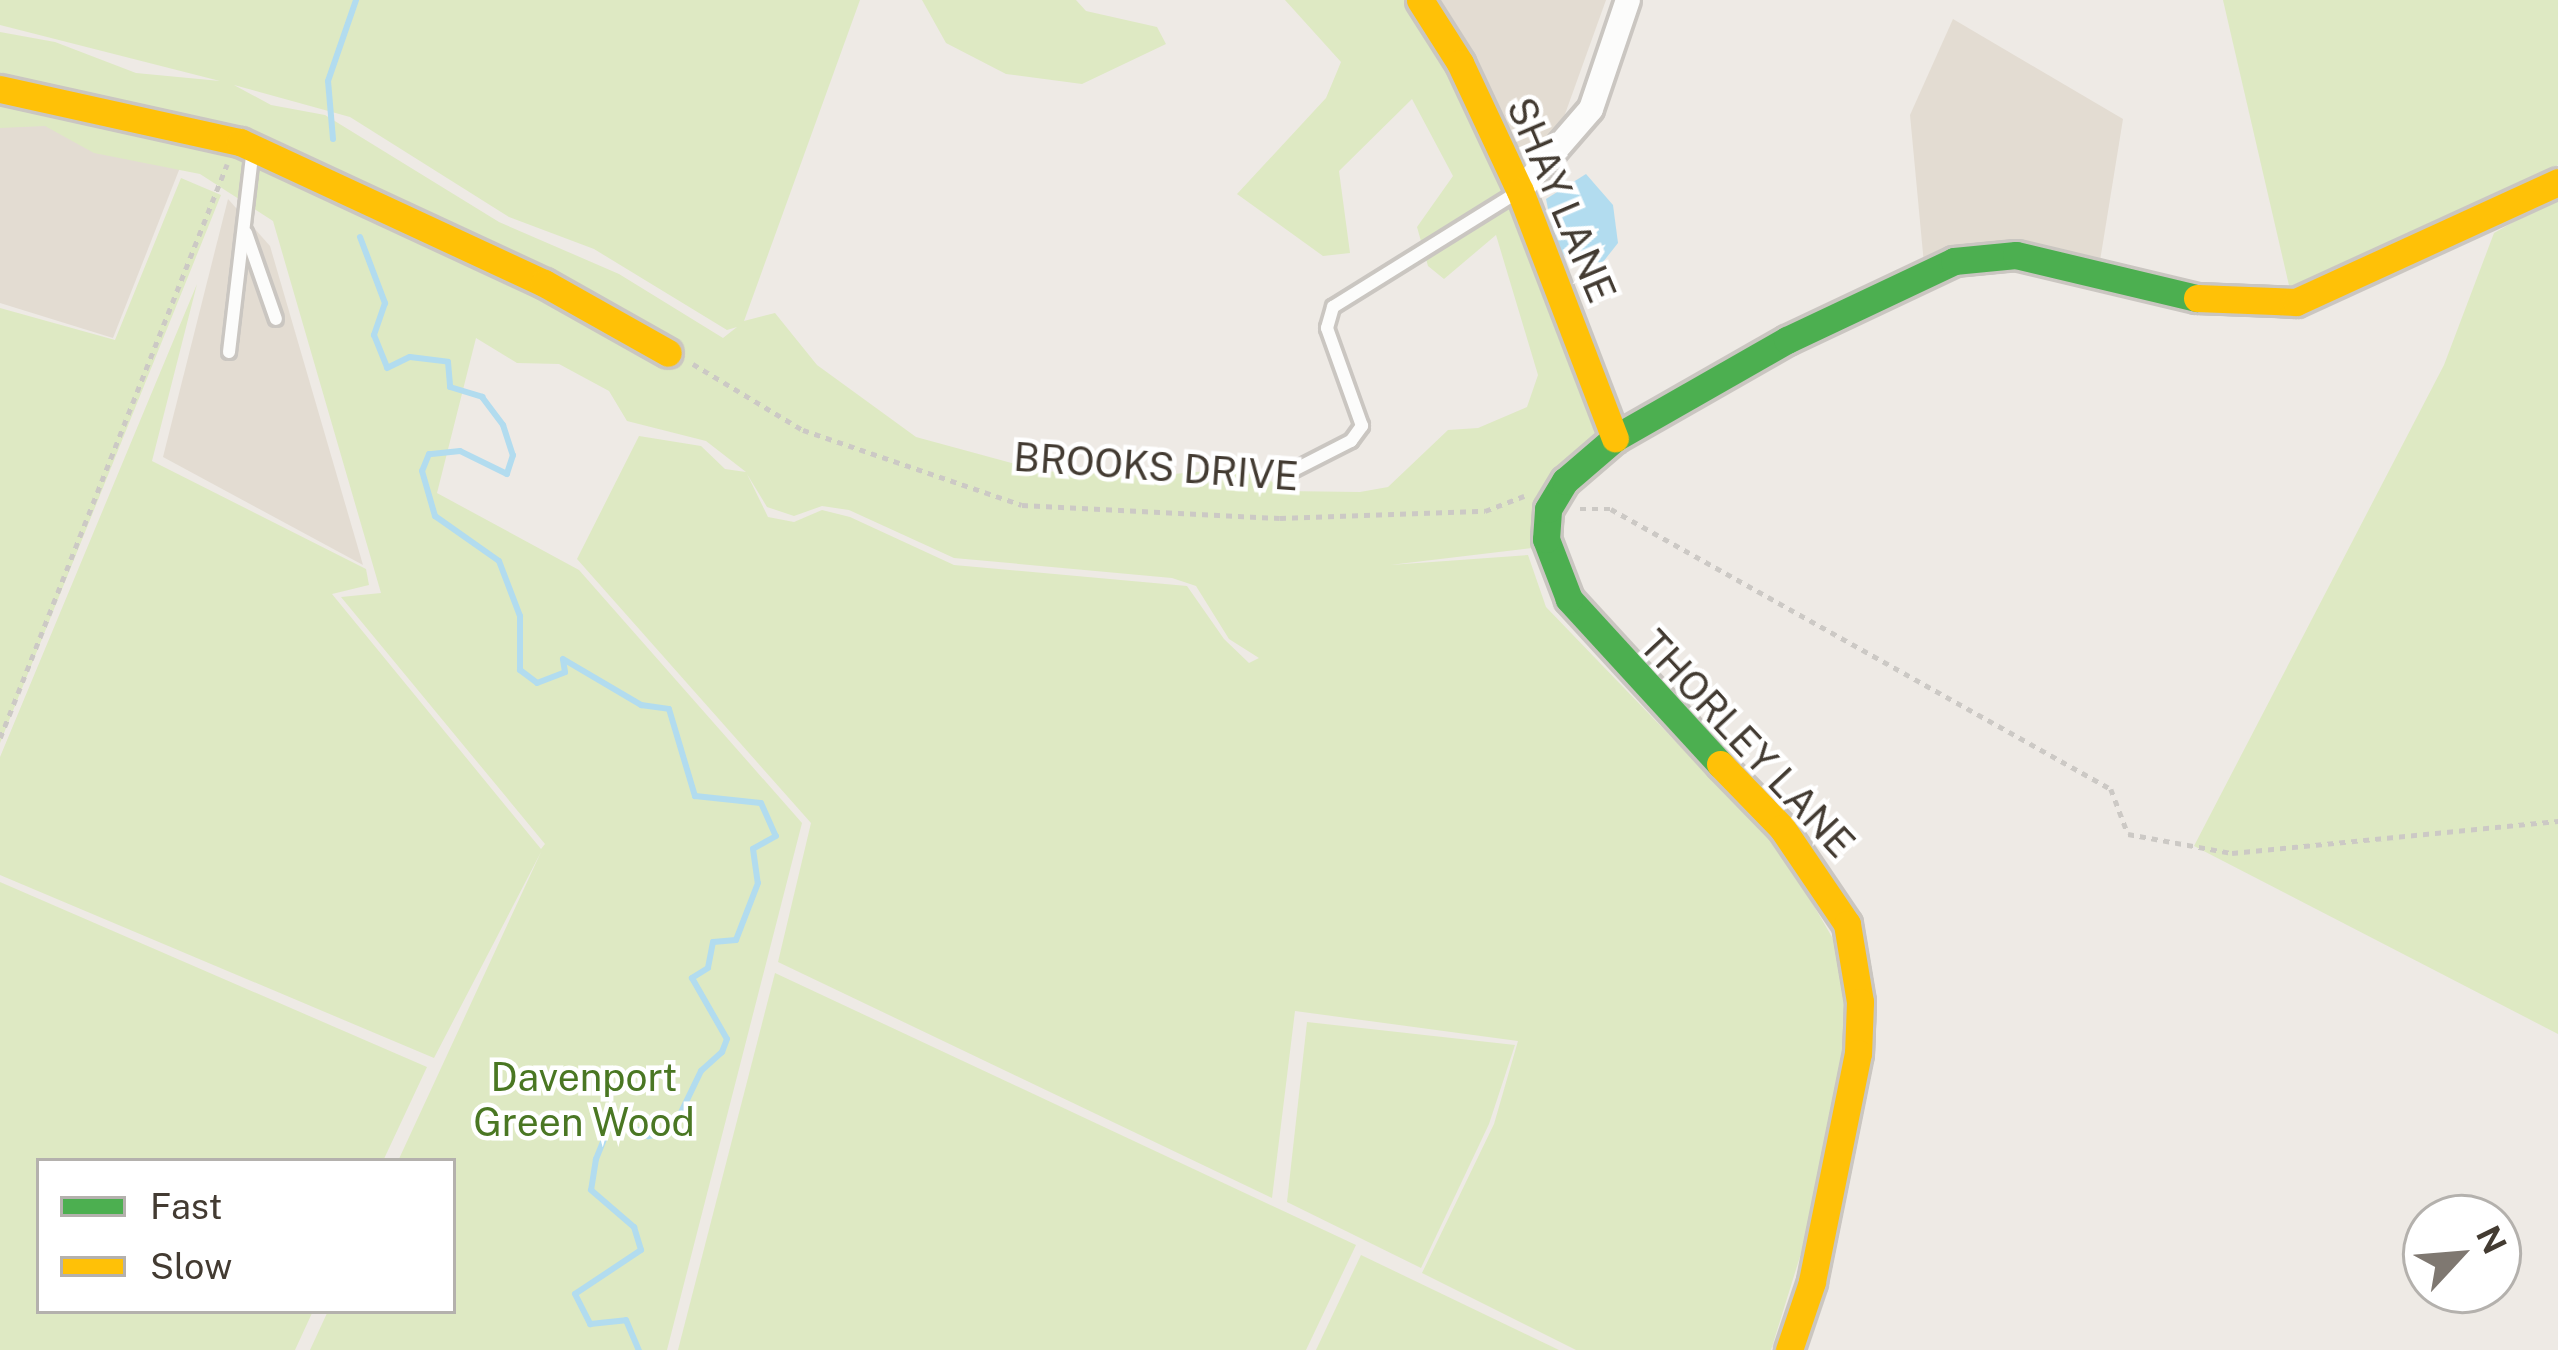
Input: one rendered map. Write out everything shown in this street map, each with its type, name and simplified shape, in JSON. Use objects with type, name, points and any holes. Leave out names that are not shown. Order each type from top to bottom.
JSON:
[{"type":"street","name":"SHAY LANE","points":[[1420,0],[1460,63],[1520,191],[1615,438]]},
{"type":"street","points":[[1520,191],[1591,109],[1628,0]]},
{"type":"street","points":[[0,88],[244,144],[544,284],[681,358]]},
{"type":"street","points":[[1548,509],[1565,481],[1615,438],[1787,340],[1954,261],[2016,255],[2203,300],[2296,302],[2558,182]]},
{"type":"street","name":"THORLEY LANE","points":[[1548,509],[1552,568],[1594,635],[1782,828],[1847,924],[1860,1002],[1858,1053],[1813,1282],[1789,1350]]},
{"type":"lane","points":[[229,352],[244,226],[244,144]]},
{"type":"lane","points":[[1294,470],[1352,441],[1362,426],[1327,328],[1333,308],[1520,191]]},
{"type":"lane","points":[[244,226],[276,319]]},
{"type":"path","points":[[0,739],[244,144]]},
{"type":"path","name":"BROOKS DRIVE","points":[[681,358],[803,430],[1022,505],[1280,518],[1485,511],[1565,481]]},
{"type":"path","points":[[1548,509],[1611,509],[2111,789],[2128,834],[2232,853],[2558,821]]},
{"type":"shaded area","points":[[1420,0],[1606,0],[1555,142],[1508,166]]},
{"type":"shaded area","points":[[1953,19],[2123,119],[2099,267],[1924,264],[1910,115]]},
{"type":"shaded area","points":[[0,89],[194,132],[113,338],[0,303]]},
{"type":"shaded area","points":[[228,199],[270,246],[363,565],[163,457]]},
{"type":"green space","name":"Davenport Green Wood","points":[[0,0],[860,0],[744,321],[775,313],[817,365],[916,437],[1041,471],[1150,476],[1254,467],[1283,491],[1360,492],[1388,487],[1448,430],[1478,428],[1527,407],[1538,375],[1496,235],[1444,279],[1428,266],[1417,227],[1453,176],[1412,99],[1339,171],[1350,253],[1323,256],[1237,194],[1326,98],[1341,62],[1285,0],[1420,0],[1615,438],[1590,457],[1540,547],[1390,565],[1528,555],[1546,607],[1784,854],[1840,951],[1849,1028],[1807,1234],[1771,1350],[1576,1350],[1422,1273],[1494,1124],[1518,1041],[1295,1011],[1272,1198],[778,962],[811,823],[577,559],[639,436],[701,446],[725,469],[746,472],[706,441],[627,421],[609,391],[559,364],[517,363],[476,338],[437,493],[579,570],[802,823],[667,1350],[310,1350],[327,1314],[456,1314],[456,1158],[399,1158],[541,852],[434,1058],[0,875],[0,757],[197,284],[152,461],[366,569],[369,585],[332,594],[541,849],[545,844],[341,597],[381,593],[273,221],[200,174],[94,153],[45,126],[0,128],[0,32],[55,42],[136,73],[220,81],[0,25]],"holes":[[[234,85],[350,117],[509,217],[594,249],[727,330],[737,327],[723,338],[619,274],[499,222],[325,115],[271,105]],[[747,474],[767,507],[794,516],[822,506],[849,510],[954,558],[1172,578],[1196,586],[1229,639],[1259,658],[1249,663],[1224,639],[1187,586],[954,565],[850,517],[822,510],[794,522],[768,517]]]},
{"type":"green space","points":[[922,0],[1076,0],[1086,11],[1157,27],[1166,44],[1082,84],[1006,74],[946,43]]},
{"type":"green space","points":[[2223,0],[2558,0],[2558,165],[2291,294]]},
{"type":"green space","points":[[181,178],[221,195],[0,743],[0,308],[115,340]]},
{"type":"green space","points":[[2558,197],[2558,1034],[2194,846],[2444,365],[2494,233]]},
{"type":"green space","points":[[0,882],[427,1067],[384,1158],[36,1158],[36,1314],[312,1314],[295,1350],[0,1350]]},
{"type":"green space","points":[[775,973],[1356,1245],[1306,1350],[678,1350]]},
{"type":"green space","points":[[1307,1022],[1515,1045],[1489,1124],[1421,1268],[1287,1202]]},
{"type":"green space","points":[[1361,1255],[1559,1350],[1316,1350]]},
{"type":"water","points":[[1586,174],[1613,205],[1618,243],[1603,262],[1571,264],[1555,243],[1546,199]]},
{"type":"waterway","points":[[333,139],[328,81],[356,0]]},
{"type":"waterway","points":[[360,237],[385,303],[374,335],[387,368],[410,357],[448,362],[450,387],[482,397],[503,425],[513,455],[507,474],[460,451],[429,454],[422,471],[435,516],[499,561],[520,616],[520,670],[537,683],[565,672],[563,659],[641,705],[669,709],[695,796],[761,803],[776,836],[753,849],[758,883],[736,940],[713,942],[708,968],[692,978],[727,1039],[722,1052],[701,1071],[672,1131],[648,1136],[624,1122],[609,1127],[596,1159],[591,1190],[634,1227],[641,1250],[575,1294],[590,1324],[626,1320],[639,1350]]},
{"type":"traffic: fast","points":[[1720,764],[1569,599],[1546,539],[1548,509],[1565,481],[1615,438],[1787,340],[1954,261],[2016,255],[2197,298]]},
{"type":"traffic: slow","points":[[1420,0],[1460,63],[1520,191],[1615,438]]},
{"type":"traffic: slow","points":[[0,89],[240,142],[544,283],[668,353]]},
{"type":"traffic: slow","points":[[2197,298],[2296,302],[2558,182]]},
{"type":"traffic: slow","points":[[1720,764],[1782,828],[1847,924],[1860,1002],[1858,1053],[1812,1282],[1789,1350]]}]
